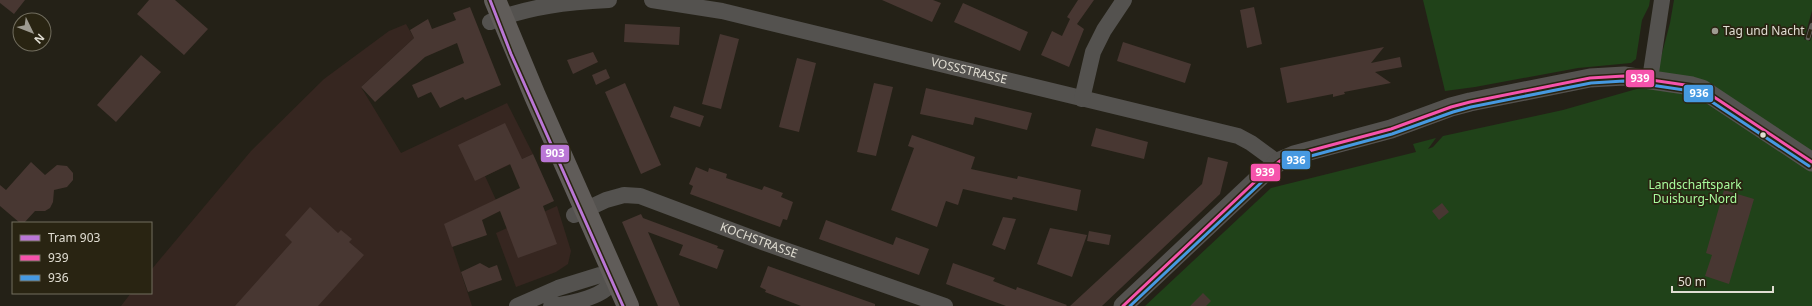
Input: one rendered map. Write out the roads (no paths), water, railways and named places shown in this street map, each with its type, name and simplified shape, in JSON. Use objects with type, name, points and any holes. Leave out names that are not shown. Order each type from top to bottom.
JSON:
[{"type":"main road","points":[[481,0],[496,13],[548,126],[609,287],[628,306]]},
{"type":"street","points":[[496,13],[524,11],[562,3],[609,0]]},
{"type":"street","name":"VOSSSTRASSE","points":[[652,0],[722,11],[1238,136],[1251,143],[1277,162]]},
{"type":"street","points":[[1082,99],[1093,52],[1104,30],[1124,0]]},
{"type":"street","points":[[1650,79],[1662,0]]},
{"type":"street","points":[[1123,306],[1277,162],[1294,155],[1391,129],[1451,107],[1490,97],[1590,78],[1624,76],[1692,86],[1702,89],[1812,162]]},
{"type":"street","name":"KOCHSTRASSE","points":[[580,212],[606,200],[624,195],[640,196],[765,243],[945,306]]},
{"type":"street","points":[[517,306],[558,288],[609,287]]},
{"type":"street","points":[[551,306],[581,300],[609,287]]},
{"type":"railway","points":[[1808,38],[1812,25]]},
{"type":"tram line","name":"903","points":[[490,0],[511,54],[623,306]]},
{"type":"place","name":"Tag und Nacht","points":[[1715,31]]},
{"type":"park label","name":"Landschaftspark Duisburg-Nord","points":[[1695,192]]}]
